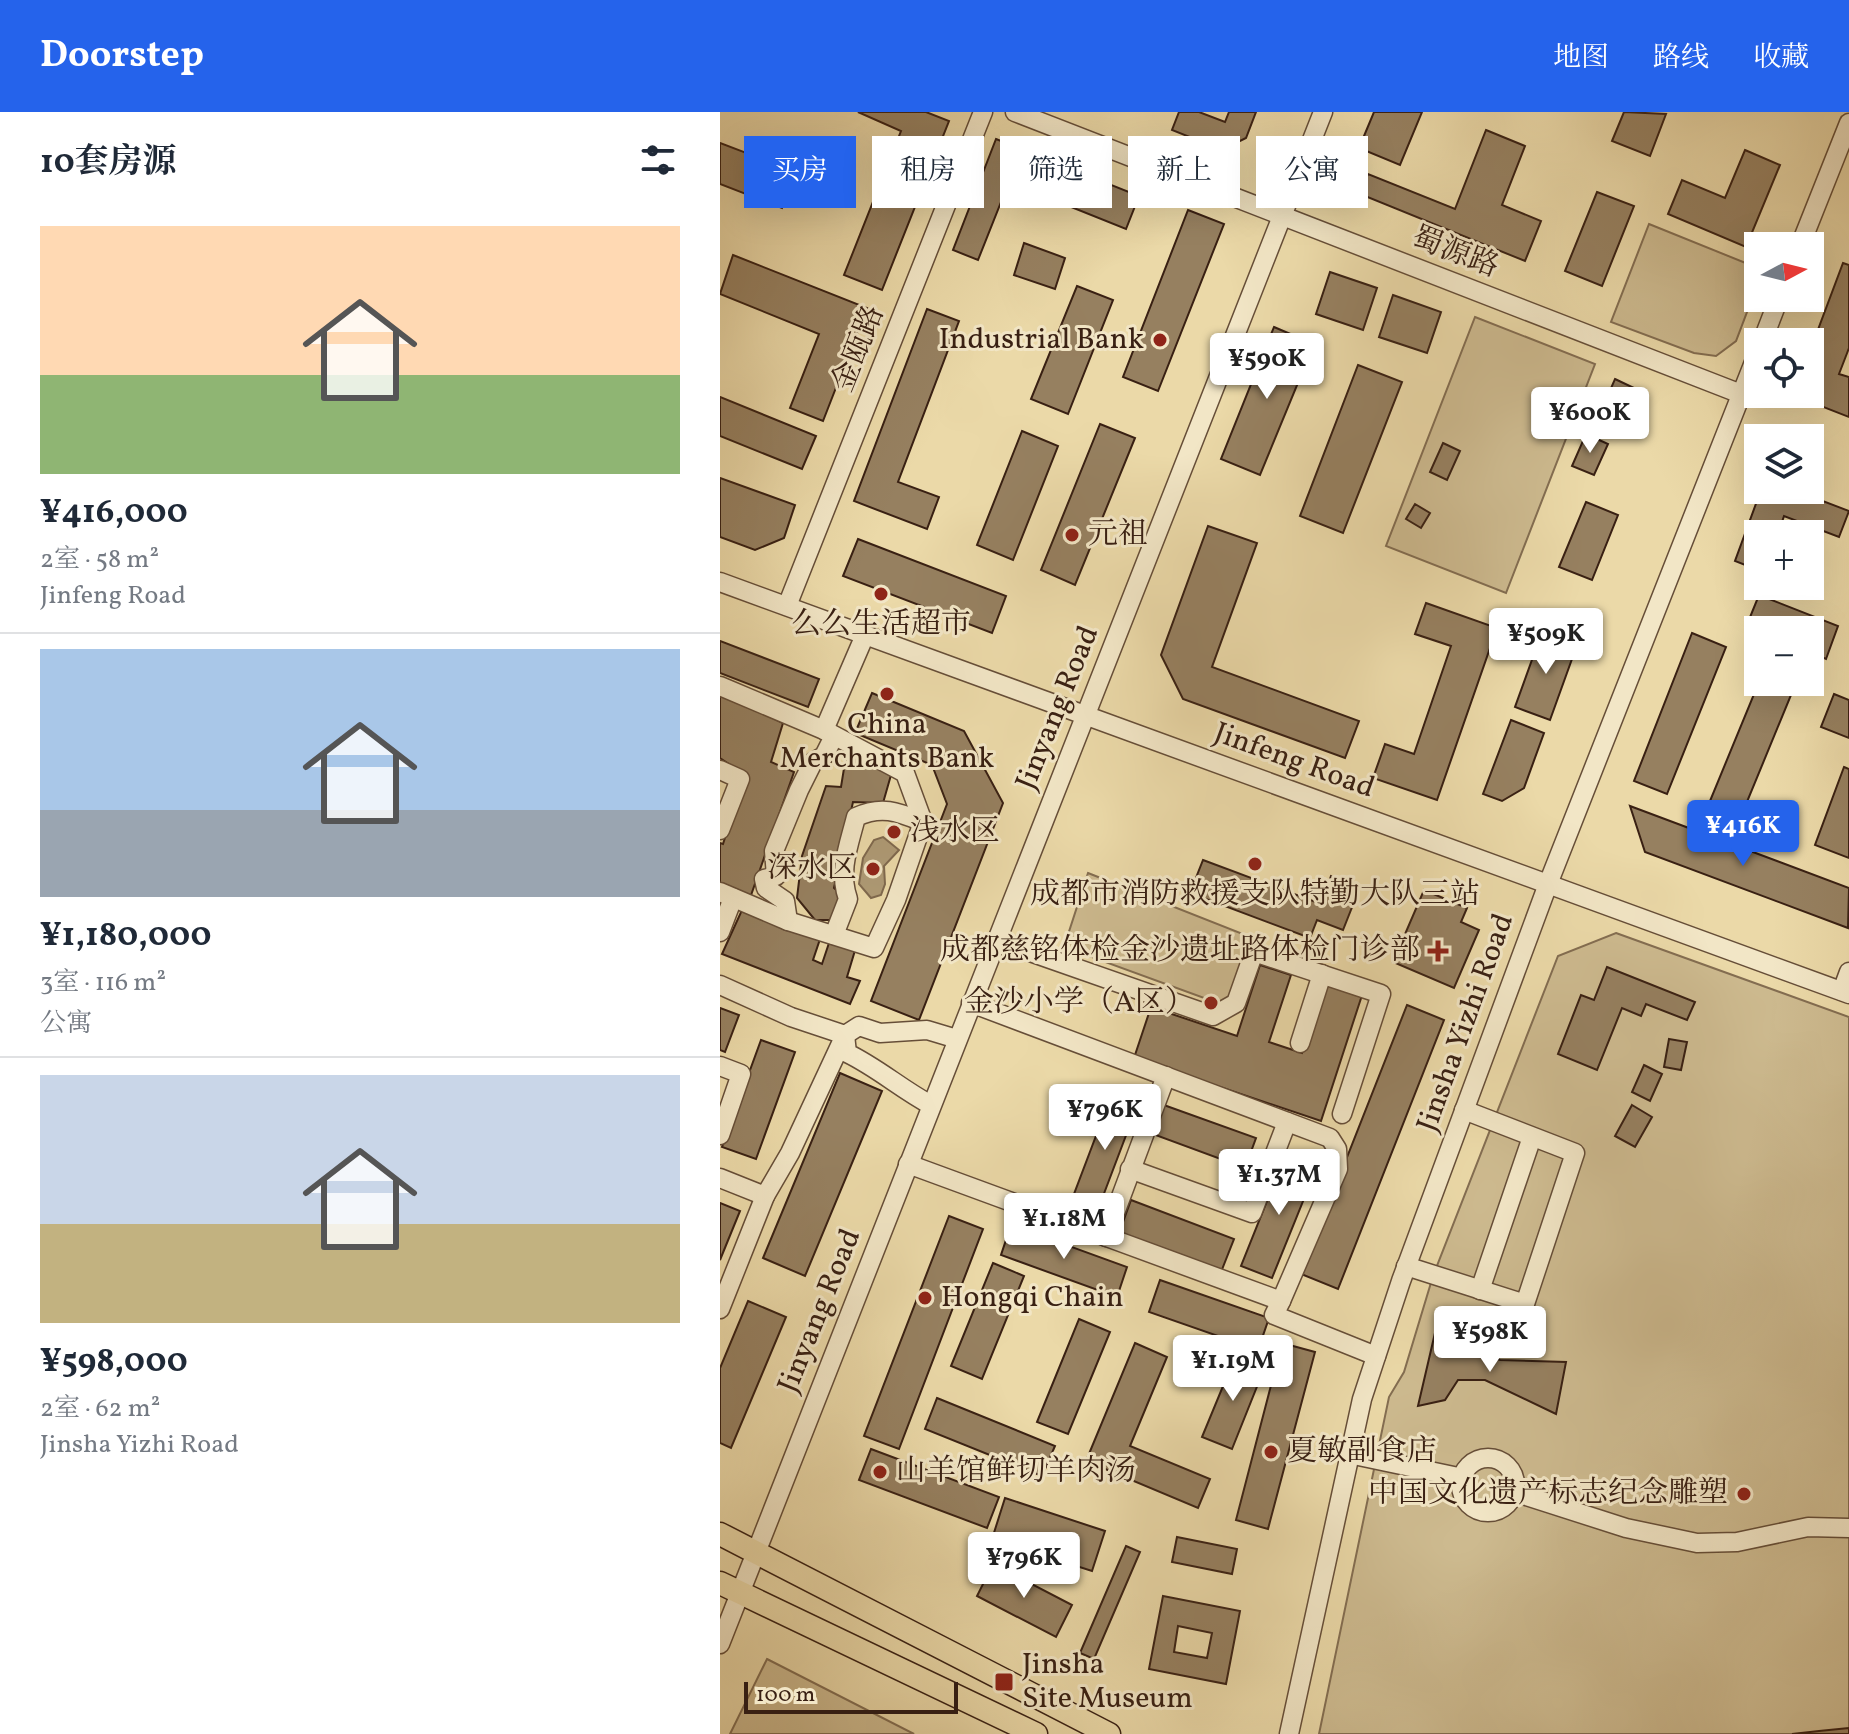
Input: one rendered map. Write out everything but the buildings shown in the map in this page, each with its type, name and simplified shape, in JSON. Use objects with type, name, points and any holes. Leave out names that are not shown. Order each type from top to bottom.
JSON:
[{"type":"main road","points":[[720,1534],[1109,1734]]},
{"type":"main road","points":[[729,1588],[1036,1734]]},
{"type":"street","name":"金瓯路","points":[[787,606],[983,112]]},
{"type":"street","name":"蜀源路","points":[[1015,112],[1741,394]]},
{"type":"street","name":"Jinyang Road","points":[[720,1644],[729,1588],[755,1552],[1323,112]]},
{"type":"street","points":[[1806,232],[1849,123]]},
{"type":"street","name":"Jinsha Yizhi Road","points":[[1289,1734],[1349,1454],[1376,1356],[1406,1266],[1548,884],[1744,387]]},
{"type":"street","name":"Jinfeng Road","points":[[720,582],[1845,992]]},
{"type":"street","points":[[788,921],[785,901],[766,888],[764,879],[776,876],[774,851],[813,762],[824,756],[824,732],[865,635]]},
{"type":"street","points":[[720,686],[824,732],[905,773],[923,822],[896,900],[874,948],[788,921],[727,895],[720,932]]},
{"type":"street","points":[[720,770],[740,779],[720,830]]},
{"type":"street","points":[[834,935],[848,899],[843,886],[844,865],[856,817],[875,809],[897,811],[923,822]]},
{"type":"street","points":[[996,940],[1213,1016],[1236,1003],[1254,952],[1381,994],[1342,1114]]},
{"type":"street","points":[[1845,992],[1849,972]]},
{"type":"street","points":[[1300,1043],[1322,974]]},
{"type":"street","points":[[720,985],[791,1017],[845,1035]]},
{"type":"street","points":[[971,1003],[1330,1138],[1337,1149],[1338,1169],[1274,1315],[1376,1356]]},
{"type":"street","points":[[720,1309],[765,1196],[790,1153],[845,1035],[859,1026],[880,1033],[927,1030],[957,1039]]},
{"type":"street","points":[[845,1035],[847,1053],[876,1067],[898,1088],[931,1105]]},
{"type":"street","points":[[720,1066],[741,1074],[720,1135]]},
{"type":"street","points":[[1106,1237],[1166,1076]]},
{"type":"street","points":[[1406,1266],[1525,1304],[1575,1153],[1464,1110]]},
{"type":"street","points":[[1130,1169],[1252,1213],[1287,1122]]},
{"type":"street","points":[[1480,1290],[1532,1137]]},
{"type":"street","points":[[908,1164],[1281,1301]]},
{"type":"street","points":[[720,1178],[765,1196]]},
{"type":"street","points":[[1349,1454],[1463,1478]]},
{"type":"street","points":[[1491,1458],[1507,1466],[1513,1473],[1514,1492],[1498,1510],[1481,1511],[1467,1501],[1463,1478],[1473,1462],[1491,1458]]},
{"type":"street","points":[[1514,1492],[1626,1528],[1697,1543],[1737,1542],[1808,1527],[1849,1528]]},
{"type":"shaded area","points":[[1649,224],[1744,262],[1744,312],[1747,312],[1736,341],[1716,356],[1694,353],[1611,322]]},
{"type":"shaded area","points":[[1475,317],[1595,364],[1506,593],[1386,546]]},
{"type":"shaded area","points":[[883,837],[899,850],[884,866],[885,884],[881,895],[871,898],[859,884],[863,858],[874,840]]},
{"type":"shaded area","points":[[1088,873],[1253,938],[1226,1006],[1064,947]]},
{"type":"shaded area","points":[[1616,933],[1849,1017],[1849,1734],[1319,1734],[1389,1397],[1404,1372],[1433,1276],[1558,956]]},
{"type":"shaded area","points":[[767,1659],[914,1734],[730,1734]]},
{"type":"place","name":"Industrial Bank","points":[[1160,340]]},
{"type":"place","name":"元祖","points":[[1072,535]]},
{"type":"place","name":"么么生活超市","points":[[881,594]]},
{"type":"place","name":"China Merchants Bank","points":[[887,694]]},
{"type":"place","name":"浅水区","points":[[894,832]]},
{"type":"place","name":"成都市消防救援支队特勤大队三站","points":[[1255,864]]},
{"type":"place","name":"深水区","points":[[873,869]]},
{"type":"place","name":"成都慈铭体检金沙遗址路体检门诊部","points":[[1438,951]]},
{"type":"place","name":"金沙小学（A区）","points":[[1211,1003]]},
{"type":"place","name":"Hongqi Chain","points":[[925,1298]]},
{"type":"place","name":"夏敏副食店","points":[[1271,1452]]},
{"type":"place","name":"山羊馆鲜切羊肉汤","points":[[880,1472]]},
{"type":"place","name":"中国文化遗产标志纪念雕塑","points":[[1744,1494]]},
{"type":"place","name":"Jinsha Site Museum","points":[[1004,1682]]}]
